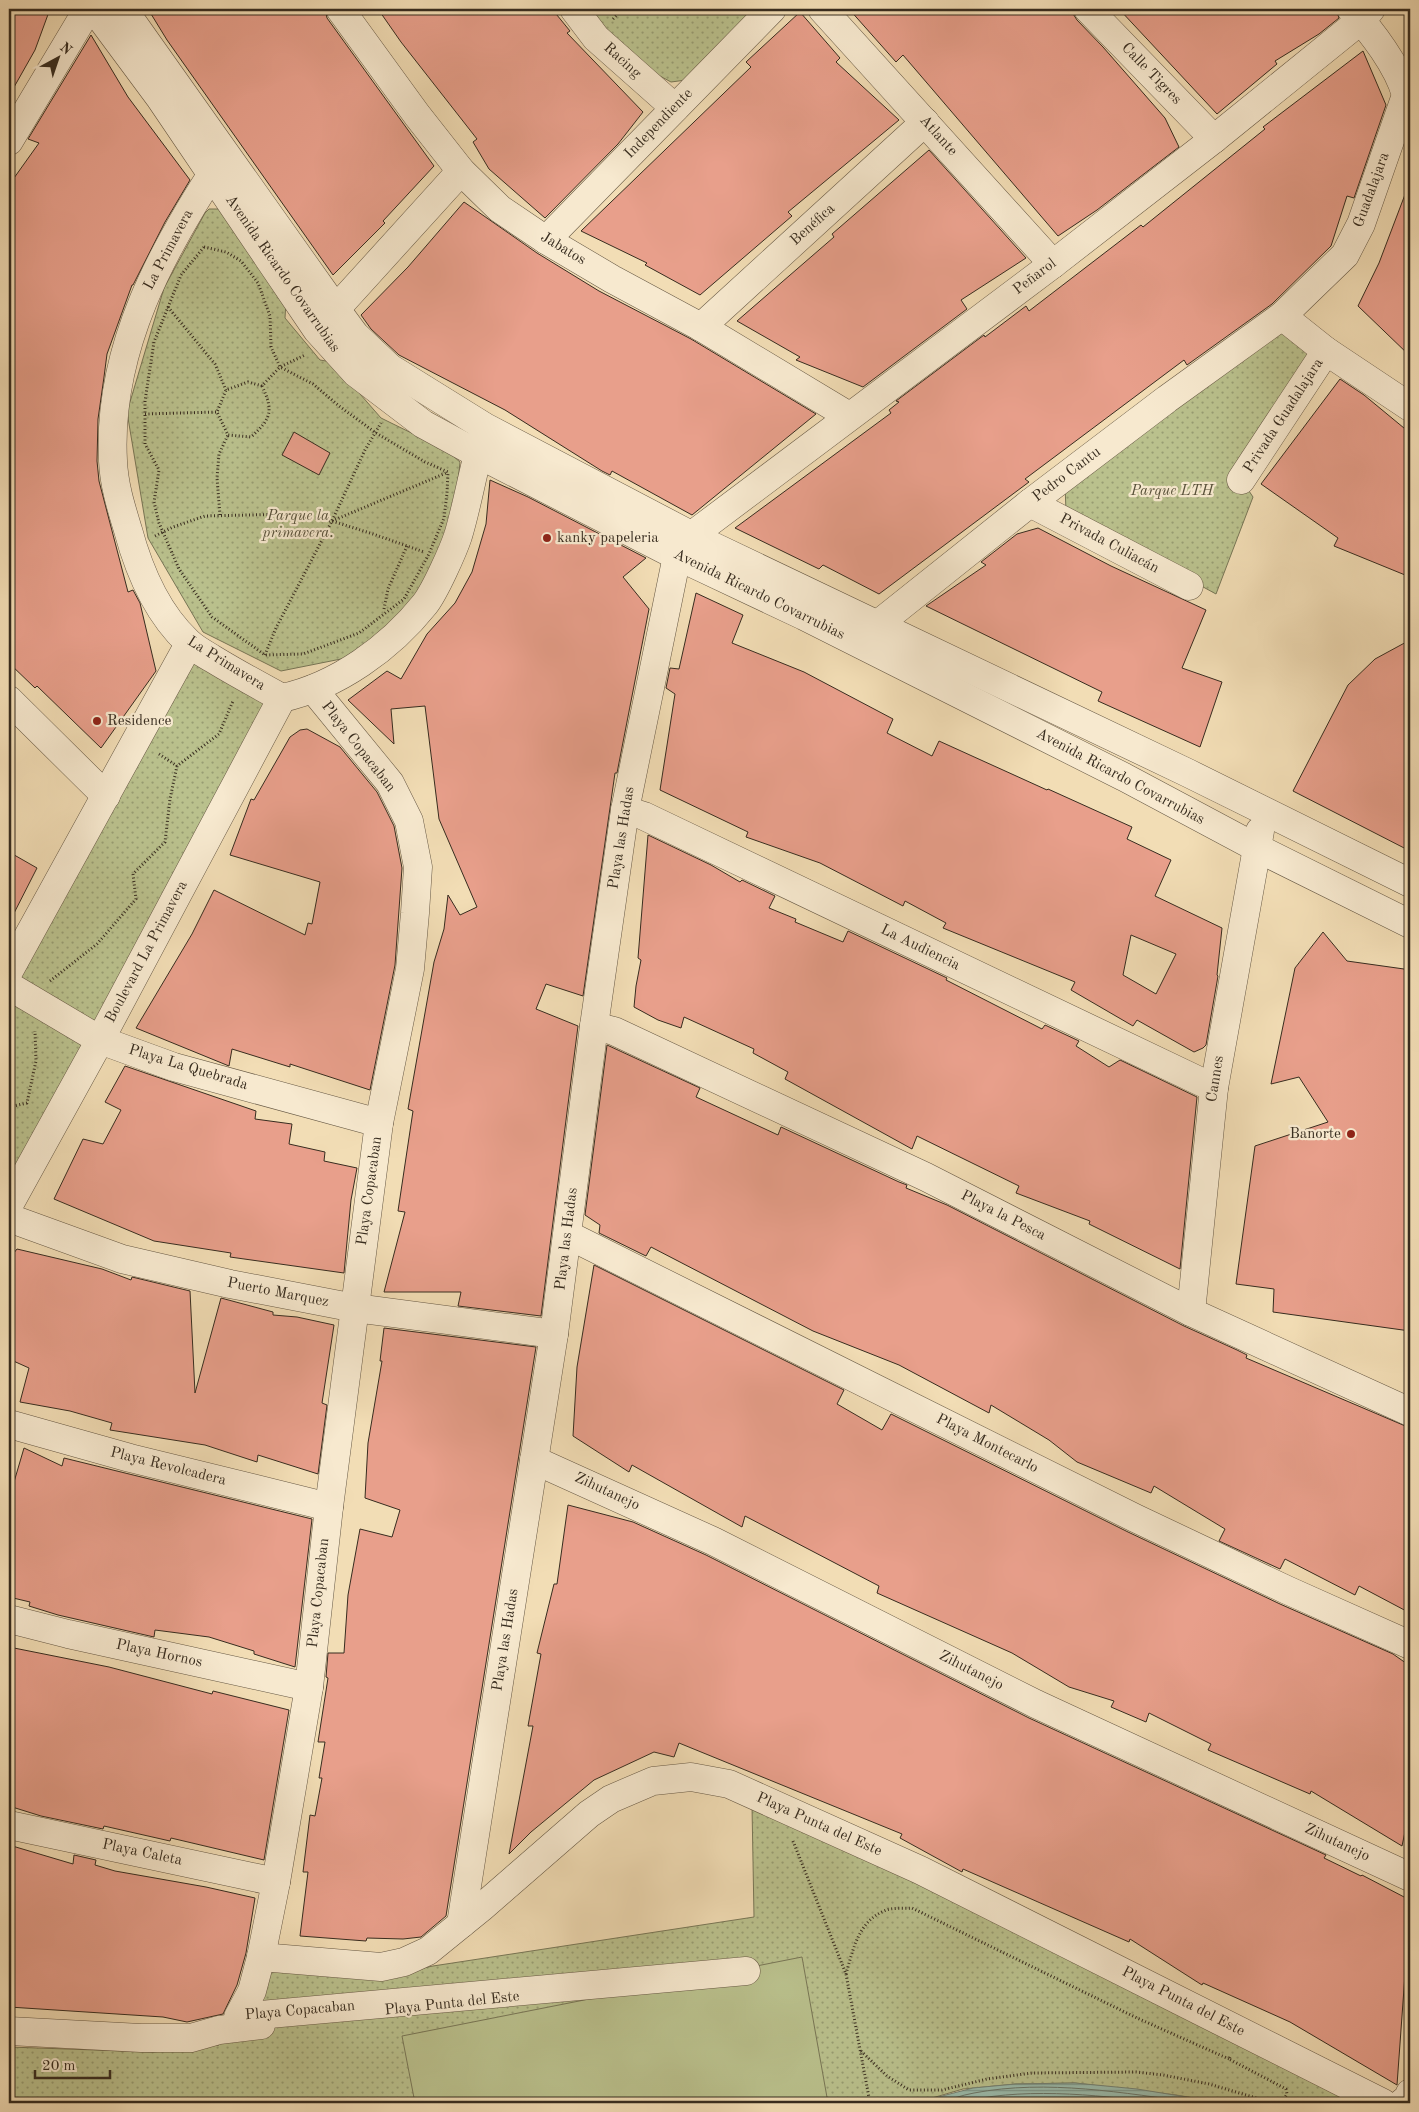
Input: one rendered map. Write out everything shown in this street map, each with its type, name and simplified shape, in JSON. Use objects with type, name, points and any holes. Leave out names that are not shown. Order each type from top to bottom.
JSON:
[{"type":"street","points":[[9,139],[88,9]]},
{"type":"street","name":"Avenida Ricardo Covarrubias","points":[[94,9],[160,98],[219,164],[355,335],[390,368],[684,546]]},
{"type":"street","name":"Avenida Ricardo Covarrubias","points":[[123,9],[323,337],[356,373],[423,424],[478,454],[684,546],[867,634],[1264,811],[1410,883]]},
{"type":"street","name":"Jabatos","points":[[340,9],[417,115],[461,171],[500,210],[612,279],[701,327],[849,416]]},
{"type":"street","name":"Racing","points":[[574,9],[596,38],[675,108]]},
{"type":"street","name":"Independiente","points":[[546,240],[772,9]]},
{"type":"street","name":"Atlante","points":[[822,9],[1053,264]]},
{"type":"street","name":"Calle Tigres","points":[[1088,9],[1214,139]]},
{"type":"street","name":"Peñarol","points":[[684,546],[849,416],[1053,264],[1214,139],[1361,12]]},
{"type":"street","name":"Guadalajara","points":[[1282,316],[1345,255],[1361,224],[1406,95],[1401,78],[1361,12]]},
{"type":"street","name":"Benéfica","points":[[701,327],[925,122]]},
{"type":"street","name":"La Primavera","points":[[219,164],[160,262],[149,285],[127,342],[114,416],[113,460],[117,491],[133,549],[167,619],[189,644],[282,698],[313,689],[362,662],[387,627],[426,603],[438,558],[458,536],[458,478],[478,454],[486,427]]},
{"type":"street","points":[[323,337],[335,308],[461,171]]},
{"type":"street","points":[[1282,316],[1326,352],[1410,407]]},
{"type":"street","name":"Pedro Cantu","points":[[867,634],[1030,503],[1167,399],[1282,316]]},
{"type":"street","name":"Privada Guadalajara","points":[[1241,480],[1326,352]]},
{"type":"street","name":"Privada Culiacán","points":[[1030,503],[1188,586]]},
{"type":"street","name":"Playa las Hadas","points":[[461,1924],[554,1334],[594,1026],[625,810],[684,546]]},
{"type":"street","name":"Avenida Ricardo Covarrubias","points":[[867,634],[1124,778],[1257,848],[1410,924]]},
{"type":"street","points":[[9,971],[189,644]]},
{"type":"street","name":"Playa Copacaban","points":[[313,689],[390,784],[409,821],[418,867],[410,969],[379,1123],[329,1507],[309,1687],[276,1882],[261,1957],[252,1991],[238,2017],[746,1971]]},
{"type":"street","name":"Boulevard La Primavera","points":[[9,1204],[100,1040],[282,698]]},
{"type":"street","points":[[9,700],[106,796]]},
{"type":"street","name":"La Audiencia","points":[[625,810],[644,816],[1214,1088]]},
{"type":"street","name":"Cannes","points":[[1191,1312],[1214,1088],[1264,811]]},
{"type":"street","name":"Playa La Quebrada","points":[[29,998],[100,1040],[174,1067],[379,1123]]},
{"type":"street","name":"Playa la Pesca","points":[[594,1026],[614,1031],[926,1177],[1191,1312],[1410,1412]]},
{"type":"street","name":"Puerto Marquez","points":[[9,1218],[122,1259],[230,1284],[354,1308],[554,1334]]},
{"type":"street","name":"Playa Montecarlo","points":[[568,1235],[1135,1518],[1287,1590],[1410,1645]]},
{"type":"street","name":"Playa Revolcadera","points":[[9,1424],[130,1458],[329,1507]]},
{"type":"street","name":"Zihutanejo","points":[[534,1460],[713,1541],[1036,1704],[1410,1877]]},
{"type":"street","name":"Playa Hornos","points":[[9,1619],[68,1634],[309,1687]]},
{"type":"street","name":"Playa Punta del Este","points":[[261,1957],[380,1967],[404,1962],[428,1951],[589,1814],[610,1799],[653,1781],[691,1777],[729,1784],[920,1870],[1383,2103]]},
{"type":"street","name":"Playa Caleta","points":[[9,1825],[276,1882]]},
{"type":"street","name":"Playa Punta del Este","points":[[9,2031],[141,2038],[191,2038],[219,2030],[746,1971]]},
{"type":"street","points":[[1402,2103],[1410,2093]]},
{"type":"path","points":[[606,15],[611,21]]},
{"type":"path","points":[[204,246],[226,252],[241,261],[258,283],[270,316],[271,347],[280,367],[313,384],[376,433],[425,462],[458,478],[444,518],[438,558],[404,599],[387,627],[359,633],[303,654],[265,655],[212,617],[179,569],[162,532],[154,502],[159,470],[145,444],[145,401],[154,342],[181,275],[204,246]]},
{"type":"path","points":[[149,285],[215,364],[226,390],[217,412],[228,435]]},
{"type":"path","points":[[262,386],[280,367],[323,337]]},
{"type":"path","points":[[226,390],[248,382],[262,386],[270,402],[266,424],[251,437],[228,435]]},
{"type":"path","points":[[265,655],[276,628],[392,400]]},
{"type":"path","points":[[114,416],[217,412]]},
{"type":"path","points":[[220,515],[219,454],[228,435]]},
{"type":"path","points":[[332,521],[458,478]]},
{"type":"path","points":[[133,549],[162,532],[204,516],[292,514],[332,521],[438,558]]},
{"type":"path","points":[[387,627],[388,589],[408,546]]},
{"type":"path","points":[[9,1107],[27,1103],[36,1061],[35,1028],[29,998],[97,944],[136,899],[133,874],[165,842],[170,799],[177,766],[219,734],[243,677]]},
{"type":"path","points":[[780,1808],[846,1974],[870,2103]]},
{"type":"path","points":[[846,1974],[855,1941],[862,1929],[884,1911],[912,1908],[1128,2014],[1229,2059]]},
{"type":"path","points":[[861,2051],[887,2076],[909,2090],[942,2090],[969,2082],[1025,2073],[1133,2072],[1163,2075],[1209,2084],[1273,2103]]},
{"type":"green space","points":[[588,9],[758,9],[686,80],[671,82],[649,70],[619,48]]},
{"type":"green space","name":"Parque la primavera.","points":[[209,209],[222,209],[286,301],[285,318],[320,360],[332,362],[381,418],[446,450],[460,462],[456,500],[441,556],[418,601],[351,657],[281,671],[203,632],[148,538],[127,412],[164,288]]},
{"type":"green space","name":"Parque LTH","points":[[1282,316],[1326,351],[1241,479],[1253,497],[1216,594],[1066,512],[1065,484]]},
{"type":"green space","points":[[201,661],[268,701],[9,1194],[9,981],[191,663]]},
{"type":"green space","points":[[752,1806],[1403,2103],[1224,2103],[1176,2095],[1075,2083],[1016,2084],[963,2089],[915,2103],[9,2103],[9,2047],[153,2052],[219,2045],[260,2003],[266,1965],[404,1972],[754,1917]]},
{"type":"green space","points":[[802,1957],[828,2103],[415,2103],[402,2036]]},
{"type":"water","points":[[1075,2083],[1137,2089],[1224,2103],[915,2103],[973,2088],[1015,2084]]},
{"type":"building","points":[[9,9],[50,9],[35,50],[9,96]]},
{"type":"building","points":[[148,9],[325,9],[327,18],[434,166],[383,221],[385,223],[333,275],[167,40]]},
{"type":"building","points":[[378,9],[552,9],[570,31],[567,33],[643,112],[618,144],[545,218],[489,169],[473,142],[477,139],[401,42]]},
{"type":"building","points":[[849,9],[1070,9],[1077,20],[1165,118],[1179,147],[1097,210],[1058,236],[903,55],[896,62]]},
{"type":"building","points":[[1119,9],[1336,9],[1339,18],[1319,34],[1275,61],[1277,64],[1217,114]]},
{"type":"building","points":[[800,12],[840,58],[836,62],[899,120],[788,212],[792,216],[700,295],[645,265],[647,263],[581,231],[751,67],[746,62]]},
{"type":"building","points":[[91,35],[128,97],[190,180],[165,222],[132,285],[107,354],[98,419],[97,461],[99,481],[128,592],[133,590],[140,603],[156,671],[101,748],[37,686],[35,688],[9,663],[9,185],[39,143],[28,139]]},
{"type":"building","points":[[1363,51],[1386,105],[1354,198],[1347,196],[1331,246],[1272,304],[1187,365],[1184,360],[1025,479],[1029,482],[879,594],[823,565],[819,569],[735,528],[891,413],[889,410],[899,402],[896,401],[984,335],[985,337],[1026,306],[1029,311],[1141,225],[1143,227],[1265,129],[1263,127]]},
{"type":"building","points":[[929,150],[1026,258],[961,300],[967,309],[863,387],[796,360],[800,357],[737,321],[834,237],[832,234]]},
{"type":"building","points":[[1409,184],[1410,356],[1358,306],[1379,263]]},
{"type":"building","points":[[464,202],[537,253],[599,291],[691,339],[816,414],[692,515],[612,471],[610,475],[602,471],[505,410],[399,355],[371,329],[361,315],[408,267]]},
{"type":"building","points":[[1340,379],[1364,395],[1410,433],[1410,577],[1334,546],[1338,538],[1261,484]]},
{"type":"building","points":[[294,432],[330,453],[319,475],[282,455]]},
{"type":"building","points":[[490,480],[528,497],[646,558],[623,577],[649,609],[617,773],[615,773],[583,996],[546,984],[536,1009],[578,1026],[541,1316],[458,1306],[461,1292],[384,1292],[405,1212],[398,1211],[413,1111],[408,1109],[434,962],[444,929],[448,895],[460,915],[477,907],[439,819],[425,706],[391,709],[394,744],[348,700],[387,671],[401,679],[427,634],[455,603],[472,572],[486,524]]},
{"type":"building","points":[[1038,528],[1111,566],[1206,610],[1182,668],[1222,682],[1200,747],[1098,701],[1102,692],[926,606],[986,565],[981,562],[1017,534]]},
{"type":"building","points":[[696,593],[743,615],[732,643],[804,672],[893,719],[887,733],[932,756],[939,741],[1132,827],[1127,839],[1171,860],[1155,896],[1222,928],[1218,976],[1206,1045],[1194,1052],[1137,1020],[1133,1026],[1071,990],[1075,982],[943,928],[946,923],[905,901],[903,906],[820,863],[746,837],[748,832],[660,790],[675,694],[666,688],[670,668],[679,669]],"holes":[[[1131,935],[1176,954],[1156,994],[1123,975]]]},
{"type":"building","points":[[1410,640],[1410,851],[1293,791],[1348,685],[1375,659]]},
{"type":"building","points":[[307,729],[340,747],[377,792],[394,826],[402,868],[395,965],[370,1090],[290,1064],[290,1067],[232,1049],[229,1066],[136,1028],[192,934],[214,890],[305,935],[308,923],[312,924],[320,882],[230,855],[251,799],[254,800],[290,737],[300,730]]},
{"type":"building","points":[[648,835],[711,865],[740,882],[742,880],[775,896],[769,908],[796,919],[795,922],[843,942],[848,931],[947,978],[946,980],[1042,1029],[1045,1025],[1079,1041],[1076,1046],[1109,1067],[1120,1060],[1197,1097],[1180,1269],[1089,1224],[1090,1221],[1016,1193],[1019,1186],[917,1136],[912,1149],[785,1079],[788,1072],[753,1053],[754,1049],[684,1017],[681,1028],[658,1020],[634,1007],[641,960],[638,958]]},
{"type":"building","points":[[9,852],[37,868],[9,923]]},
{"type":"building","name":"Banorte","points":[[1323,932],[1347,961],[1404,969],[1410,977],[1410,1331],[1273,1312],[1274,1289],[1236,1284],[1255,1146],[1328,1122],[1299,1077],[1271,1084],[1295,968]]},
{"type":"building","points":[[607,1045],[700,1088],[696,1097],[778,1135],[781,1127],[907,1185],[906,1188],[947,1205],[1184,1326],[1247,1355],[1246,1358],[1410,1428],[1410,1613],[1359,1586],[1355,1595],[1285,1559],[1280,1569],[1219,1541],[1225,1529],[1154,1486],[1151,1493],[1077,1462],[1049,1440],[991,1405],[989,1413],[899,1365],[813,1331],[651,1247],[646,1256],[599,1233],[600,1225],[585,1215]]},
{"type":"building","points":[[125,1066],[256,1111],[255,1119],[292,1124],[289,1144],[325,1152],[324,1161],[357,1168],[351,1200],[344,1273],[230,1257],[231,1253],[154,1241],[54,1199],[83,1139],[103,1144],[121,1110],[105,1102]]},
{"type":"building","points":[[17,1249],[102,1269],[131,1280],[132,1277],[190,1291],[195,1393],[221,1298],[273,1312],[273,1315],[297,1317],[334,1325],[322,1403],[327,1405],[318,1474],[258,1455],[257,1462],[205,1445],[110,1430],[112,1423],[70,1411],[20,1402],[29,1368],[9,1359],[9,1259]]},
{"type":"building","points":[[594,1265],[844,1390],[837,1404],[882,1430],[891,1414],[1128,1532],[1280,1604],[1393,1654],[1410,1666],[1410,1808],[1402,1846],[1311,1791],[1310,1794],[1208,1750],[1211,1744],[1149,1713],[1146,1722],[1111,1707],[1114,1701],[1069,1687],[1012,1653],[877,1593],[879,1586],[745,1516],[742,1527],[632,1465],[629,1472],[573,1436],[577,1367]]},
{"type":"building","points":[[384,1328],[536,1347],[446,1916],[421,1937],[403,1939],[367,1938],[366,1941],[300,1936],[308,1872],[303,1872],[310,1815],[315,1816],[322,1778],[319,1778],[325,1742],[318,1742],[328,1678],[326,1677],[328,1653],[344,1653],[348,1595],[360,1529],[392,1537],[400,1510],[365,1498],[368,1443],[382,1361],[380,1361]]},
{"type":"building","points":[[24,1448],[62,1466],[64,1458],[312,1519],[295,1667],[254,1654],[254,1651],[209,1637],[155,1630],[154,1637],[58,1615],[29,1606],[30,1602],[9,1597],[9,1499]]},
{"type":"building","points":[[568,1505],[633,1522],[706,1555],[1029,1718],[1326,1855],[1324,1858],[1406,1898],[1405,1946],[1407,1947],[1397,2085],[1290,2022],[1203,1983],[1202,1985],[1130,1939],[1129,1942],[963,1869],[962,1872],[900,1838],[902,1834],[679,1743],[674,1757],[654,1752],[594,1780],[531,1832],[509,1854],[533,1726],[528,1726],[541,1654],[537,1653],[554,1584],[557,1584]]},
{"type":"building","points":[[9,1647],[109,1667],[212,1694],[213,1691],[289,1710],[264,1860],[171,1838],[170,1841],[104,1826],[103,1829],[41,1816],[9,1806]]},
{"type":"building","points":[[9,1845],[73,1864],[74,1855],[96,1860],[95,1865],[115,1871],[206,1887],[255,1898],[246,1953],[237,1985],[223,2014],[187,2022],[163,2017],[9,2007]]},
{"type":"place","name":"kanky papeleria","points":[[547,538]]},
{"type":"place","name":"Residence","points":[[97,721]]},
{"type":"place","name":"Banorte","points":[[1351,1134]]}]
